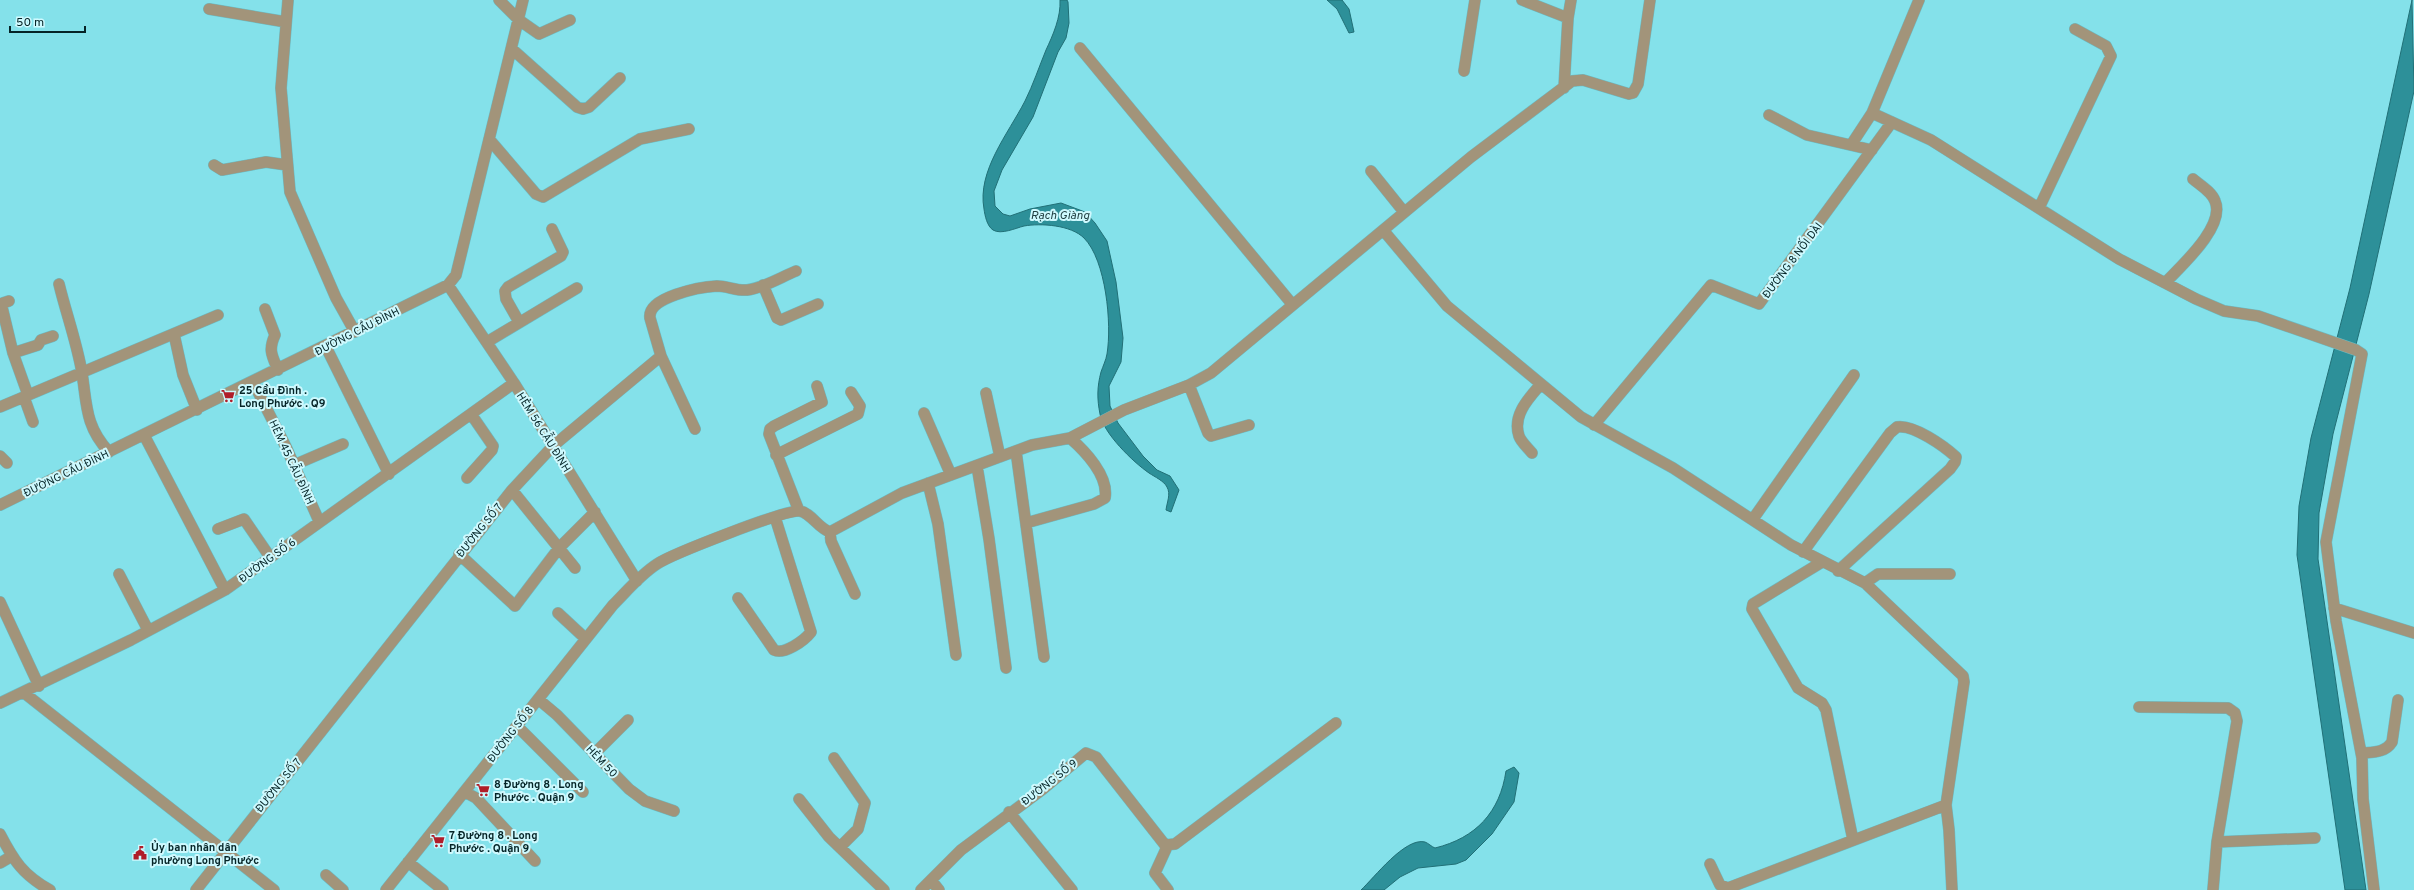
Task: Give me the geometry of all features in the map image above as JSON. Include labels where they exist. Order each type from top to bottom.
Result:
[{"type":"street","points":[[288,0],[281,88],[290,192],[336,298],[355,332]]},
{"type":"street","points":[[499,0],[519,20],[538,34],[570,20]]},
{"type":"street","points":[[448,285],[456,275],[523,0]]},
{"type":"street","points":[[1464,71],[1475,0]]},
{"type":"street","points":[[1522,0],[1568,18]]},
{"type":"street","points":[[1564,88],[1568,18],[1571,0]]},
{"type":"street","points":[[830,532],[902,493],[1016,451],[1075,436],[1124,410],[1190,385],[1211,373],[1292,304],[1471,157],[1564,88],[1572,80],[1576,79],[1629,94],[1633,93],[1638,84],[1650,0]]},
{"type":"street","points":[[1851,145],[1872,113],[1919,0]]},
{"type":"street","points":[[210,9],[286,22]]},
{"type":"street","points":[[2039,208],[2111,56],[2106,46],[2075,29]]},
{"type":"street","points":[[1080,48],[1292,304]]},
{"type":"street","points":[[512,49],[577,107],[584,109],[589,107],[620,78]]},
{"type":"street","points":[[1872,113],[1931,140],[2119,259],[2165,283],[2224,311],[2258,316],[2356,350],[2363,356],[2326,542],[2334,608],[2362,753],[2363,799],[2374,890]]},
{"type":"street","points":[[1769,115],[1807,134],[1872,150]]},
{"type":"street","name":"ĐƯỜNG 8 NỐI DÀI","points":[[1594,425],[1710,285],[1759,304],[1892,122]]},
{"type":"street","points":[[489,139],[536,194],[543,197],[640,139],[689,128]]},
{"type":"street","points":[[214,165],[222,170],[266,162],[287,165]]},
{"type":"street","points":[[1372,171],[1404,212]]},
{"type":"street","points":[[2165,283],[2197,249],[2216,220],[2218,210],[2215,200],[2193,179]]},
{"type":"street","points":[[519,322],[506,299],[505,291],[508,287],[561,256],[562,252],[552,229]]},
{"type":"street","points":[[1383,230],[1447,306],[1541,384],[1594,425],[1673,468],[1803,552],[1865,583],[1963,676],[1964,682],[1946,805],[1950,830],[1952,890]]},
{"type":"street","points":[[695,429],[661,356],[650,312],[654,305],[660,300],[717,286],[745,290],[763,285],[796,271]]},
{"type":"street","points":[[59,284],[82,373],[84,399],[88,417],[95,434],[109,452]]},
{"type":"street","name":"ĐƯỜNG CẦU ĐÌNH","points":[[0,505],[326,347],[448,285]]},
{"type":"street","name":"HẺM 56 CẪU ĐÌNH","points":[[448,285],[514,383],[637,581]]},
{"type":"street","points":[[763,285],[777,318],[781,320],[818,304]]},
{"type":"street","points":[[487,342],[577,288]]},
{"type":"street","points":[[9,300],[3,303],[2,307],[13,353],[33,422]]},
{"type":"street","points":[[265,309],[275,335],[270,352],[278,370]]},
{"type":"street","points":[[0,407],[218,315]]},
{"type":"street","points":[[174,334],[184,375],[197,410]]},
{"type":"street","points":[[13,353],[38,344],[40,340],[53,336]]},
{"type":"street","points":[[326,347],[389,474]]},
{"type":"street","name":"ĐƯỜNG SỐ 7","points":[[196,890],[459,554],[512,490],[553,446],[661,356]]},
{"type":"street","points":[[1753,519],[1854,375]]},
{"type":"street","name":"HẺM 45 CẪU ĐÌNH","points":[[253,382],[294,465],[319,521]]},
{"type":"street","name":"ĐƯỜNG SỐ 6","points":[[0,703],[39,686],[224,590],[319,521],[389,474],[514,383]]},
{"type":"street","points":[[1532,453],[1519,437],[1518,428],[1522,407],[1541,384]]},
{"type":"street","points":[[1190,385],[1208,433],[1211,436],[1249,426]]},
{"type":"street","points":[[817,386],[822,402],[770,429],[769,434],[799,511],[803,512],[825,530],[830,532]]},
{"type":"street","points":[[776,455],[858,414],[860,406],[851,392]]},
{"type":"street","points":[[986,393],[1000,457]]},
{"type":"street","points":[[924,413],[951,475]]},
{"type":"street","points":[[467,478],[492,450],[493,446],[471,414]]},
{"type":"street","points":[[1803,552],[1890,433],[1897,427],[1912,428],[1956,457],[1956,462],[1950,469],[1838,570]]},
{"type":"street","points":[[144,436],[224,590]]},
{"type":"street","points":[[1026,523],[1094,504],[1105,498],[1100,475],[1075,436]]},
{"type":"street","points":[[294,465],[343,444]]},
{"type":"street","points":[[1016,451],[1044,657]]},
{"type":"street","points":[[977,466],[989,539],[1006,668]]},
{"type":"street","points":[[928,483],[938,524],[956,655]]},
{"type":"street","points":[[512,490],[575,568]]},
{"type":"street","name":"ĐƯỜNG SỐ 8","points":[[386,890],[613,605],[647,571],[665,560],[775,517],[799,511]]},
{"type":"street","points":[[459,554],[515,606],[559,548],[595,512]]},
{"type":"street","points":[[738,598],[774,650],[778,652],[785,651],[810,632],[775,517]]},
{"type":"street","points":[[218,529],[244,519],[270,557]]},
{"type":"street","points":[[830,532],[831,541],[855,594]]},
{"type":"street","points":[[1822,562],[1753,604],[1752,609],[1798,688],[1822,703],[1826,710],[1853,840]]},
{"type":"street","points":[[119,574],[148,630]]},
{"type":"street","points":[[1865,583],[1878,574],[1950,574]]},
{"type":"street","points":[[0,602],[39,686]]},
{"type":"street","points":[[2334,608],[2414,633]]},
{"type":"street","points":[[558,613],[586,639]]},
{"type":"street","points":[[23,692],[274,890]]},
{"type":"street","name":"HẺM 50","points":[[538,699],[557,715],[629,789],[639,797],[674,811]]},
{"type":"street","points":[[2362,753],[2383,751],[2389,748],[2392,742],[2398,700]]},
{"type":"street","points":[[2139,707],[2228,708],[2235,713],[2237,721],[2217,842],[2213,890]]},
{"type":"street","points":[[594,754],[628,720]]},
{"type":"street","points":[[1168,890],[1155,873],[1166,848],[1165,845],[1174,844],[1336,723]]},
{"type":"street","points":[[517,726],[583,792]]},
{"type":"street","name":"ĐƯỜNG SỐ 9","points":[[921,890],[961,850],[1009,812],[1043,789],[1086,754],[1096,757],[1165,845]]},
{"type":"street","points":[[834,758],[865,803],[858,829],[840,847]]},
{"type":"street","points":[[465,792],[476,798],[535,861]]},
{"type":"street","points":[[799,800],[840,847],[884,890]]},
{"type":"street","points":[[1710,864],[1720,885],[1728,888],[1946,805]]},
{"type":"street","points":[[1009,812],[1072,890]]},
{"type":"street","points":[[0,834],[12,856],[26,875],[50,890]]},
{"type":"street","points":[[2217,842],[2315,838]]},
{"type":"street","points":[[0,864],[12,856]]},
{"type":"street","points":[[408,862],[443,890]]},
{"type":"street","points":[[326,875],[343,890]]},
{"type":"street","points":[[931,880],[939,890]]},
{"type":"water","name":"Rạch Giàng","points":[[1060,0],[1067,0],[1068,2],[1069,23],[1066,38],[1058,52],[1033,117],[1002,170],[994,191],[995,206],[1003,214],[1010,216],[1030,209],[1061,203],[1085,212],[1095,223],[1107,241],[1116,282],[1123,338],[1121,362],[1109,386],[1110,406],[1118,423],[1143,456],[1157,470],[1170,476],[1179,490],[1171,512],[1166,510],[1169,492],[1166,485],[1127,455],[1102,422],[1098,388],[1107,354],[1109,326],[1106,293],[1098,261],[1092,248],[1084,238],[1072,230],[1056,226],[1031,225],[1000,232],[996,231],[989,226],[985,215],[983,195],[989,167],[1031,89],[1056,26]]},
{"type":"water","points":[[1327,0],[1342,0],[1349,9],[1354,32],[1349,33],[1337,9]]},
{"type":"water","points":[[2412,0],[2414,91],[2369,294],[2333,434],[2319,513],[2318,559],[2366,890],[2345,890],[2297,555],[2299,506],[2311,438],[2350,288]]},
{"type":"water","points":[[1514,767],[1519,773],[1514,802],[1492,834],[1466,860],[1456,864],[1418,868],[1400,877],[1384,890],[1361,890],[1390,860],[1408,846],[1417,842],[1425,842],[1435,848],[1450,844],[1463,838],[1474,830],[1492,811],[1503,786],[1506,771]]},
{"type":"place","name":"25 Cầu Đình . Long Phước . Q9","points":[[228,396]]},
{"type":"place","name":"8 Đường 8 . Long Phước . Quận 9","points":[[483,790]]},
{"type":"place","name":"7 Đường 8 . Long Phước . Quận 9","points":[[438,841]]},
{"type":"place","name":"Ủy ban nhân dân phường Long Phước","points":[[140,853]]}]
